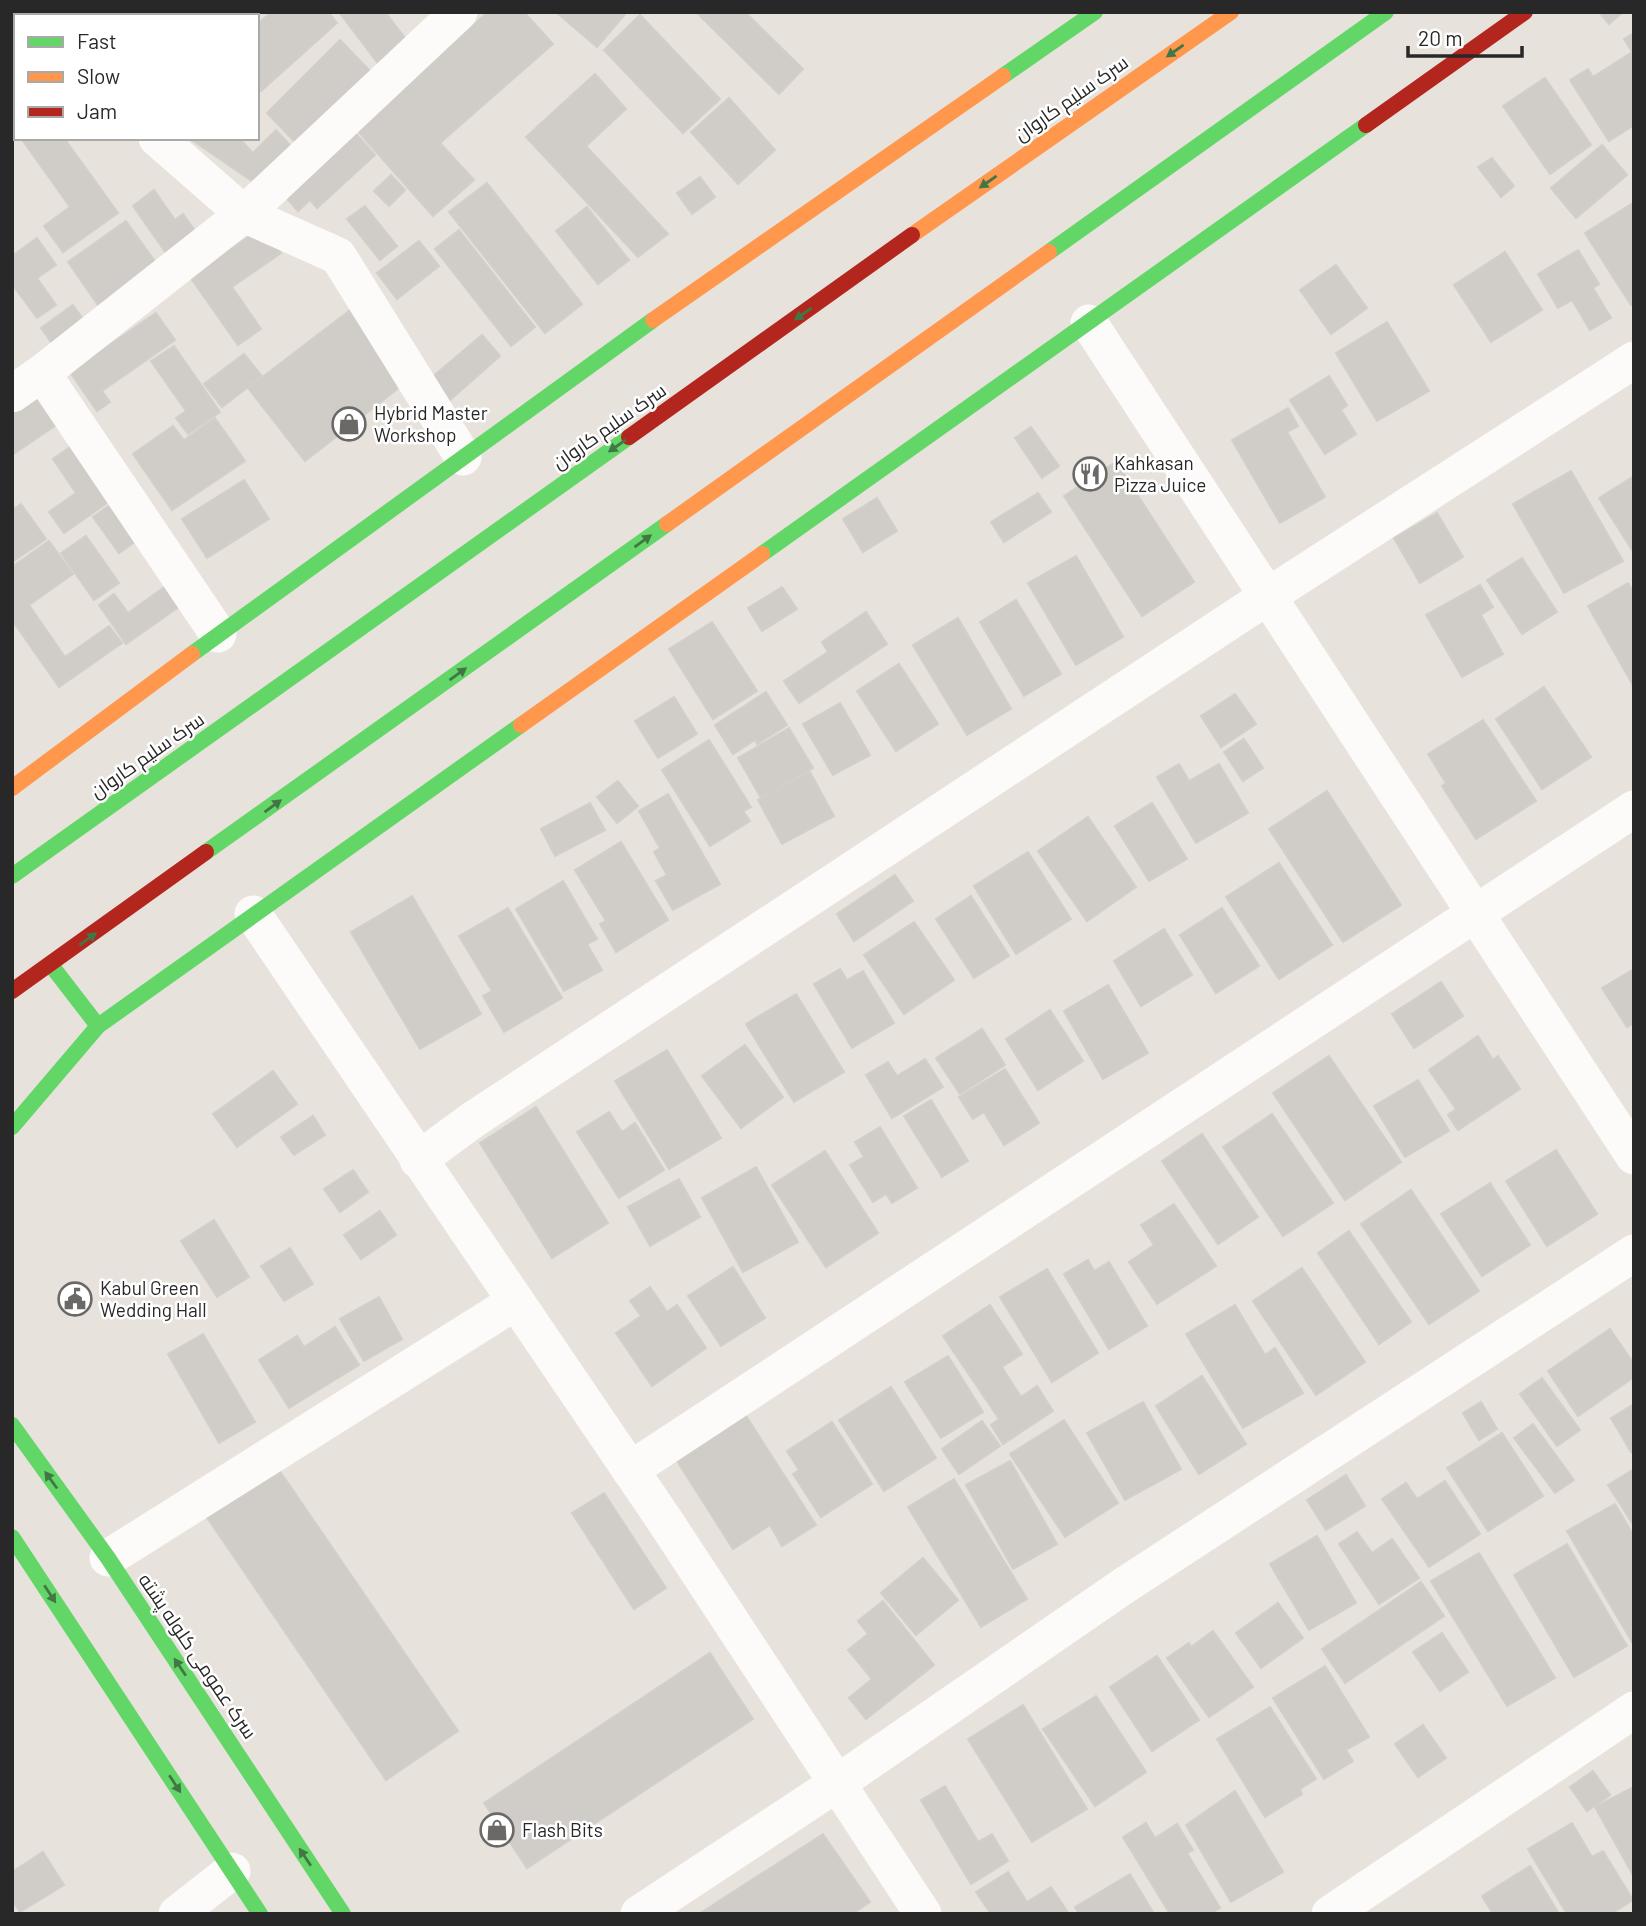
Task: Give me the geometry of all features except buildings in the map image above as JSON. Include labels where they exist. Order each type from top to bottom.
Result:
[{"type":"main road","points":[[12,789],[218,634],[659,315],[1095,12]]},
{"type":"main road","name":"سرک سلیم کاروان","points":[[12,876],[1231,12]]},
{"type":"main road","points":[[12,991],[1386,12]]},
{"type":"main road","points":[[12,1127],[98,1026],[1525,12]]},
{"type":"main road","points":[[51,965],[98,1026]]},
{"type":"main road","name":"سرک عمومی کلوله پشته","points":[[12,1426],[108,1558],[343,1914]]},
{"type":"main road","points":[[12,1537],[260,1914]]},
{"type":"street","points":[[12,394],[244,214],[459,12]]},
{"type":"street","points":[[159,140],[244,214],[338,256],[463,457]]},
{"type":"street","points":[[1089,323],[1634,1156]]},
{"type":"street","points":[[418,1160],[474,1119],[1268,596],[1634,360]]},
{"type":"street","points":[[42,373],[218,634]]},
{"type":"street","points":[[630,1470],[1634,809]]},
{"type":"street","points":[[253,914],[630,1470],[923,1914]]},
{"type":"street","points":[[639,1914],[836,1784],[1136,1577],[1634,1253]]},
{"type":"street","points":[[108,1558],[515,1302]]},
{"type":"street","points":[[1329,1914],[1634,1710]]},
{"type":"street","points":[[177,1914],[232,1871]]},
{"type":"traffic: fast","points":[[1003,76],[1095,12]]},
{"type":"traffic: fast","points":[[1049,252],[1386,12]]},
{"type":"traffic: fast","points":[[762,554],[1366,125]]},
{"type":"traffic: fast","points":[[192,654],[653,320]]},
{"type":"traffic: fast","points":[[12,876],[629,437]]},
{"type":"traffic: fast","points":[[206,852],[667,524]]},
{"type":"traffic: fast","points":[[12,1127],[98,1026],[521,725]]},
{"type":"traffic: fast","points":[[51,965],[98,1026]]},
{"type":"traffic: fast","points":[[12,1425],[108,1558],[343,1914]]},
{"type":"traffic: fast","points":[[12,1537],[260,1914]]},
{"type":"traffic: slow","points":[[912,235],[1231,12]]},
{"type":"traffic: slow","points":[[653,320],[1003,76]]},
{"type":"traffic: slow","points":[[667,524],[1049,252]]},
{"type":"traffic: slow","points":[[521,725],[762,554]]},
{"type":"traffic: slow","points":[[12,788],[192,654]]},
{"type":"traffic: jam","points":[[1366,125],[1525,12]]},
{"type":"traffic: jam","points":[[629,437],[912,235]]},
{"type":"traffic: jam","points":[[12,991],[206,852]]},
{"type":"place","name":"Hybrid Master Workshop","points":[[349,424]]},
{"type":"place","name":"Kahkasan Pizza Juice","points":[[1090,474]]},
{"type":"place","name":"Kabul Green Wedding Hall","points":[[75,1299]]},
{"type":"place","name":"Flash Bits","points":[[497,1830]]}]
